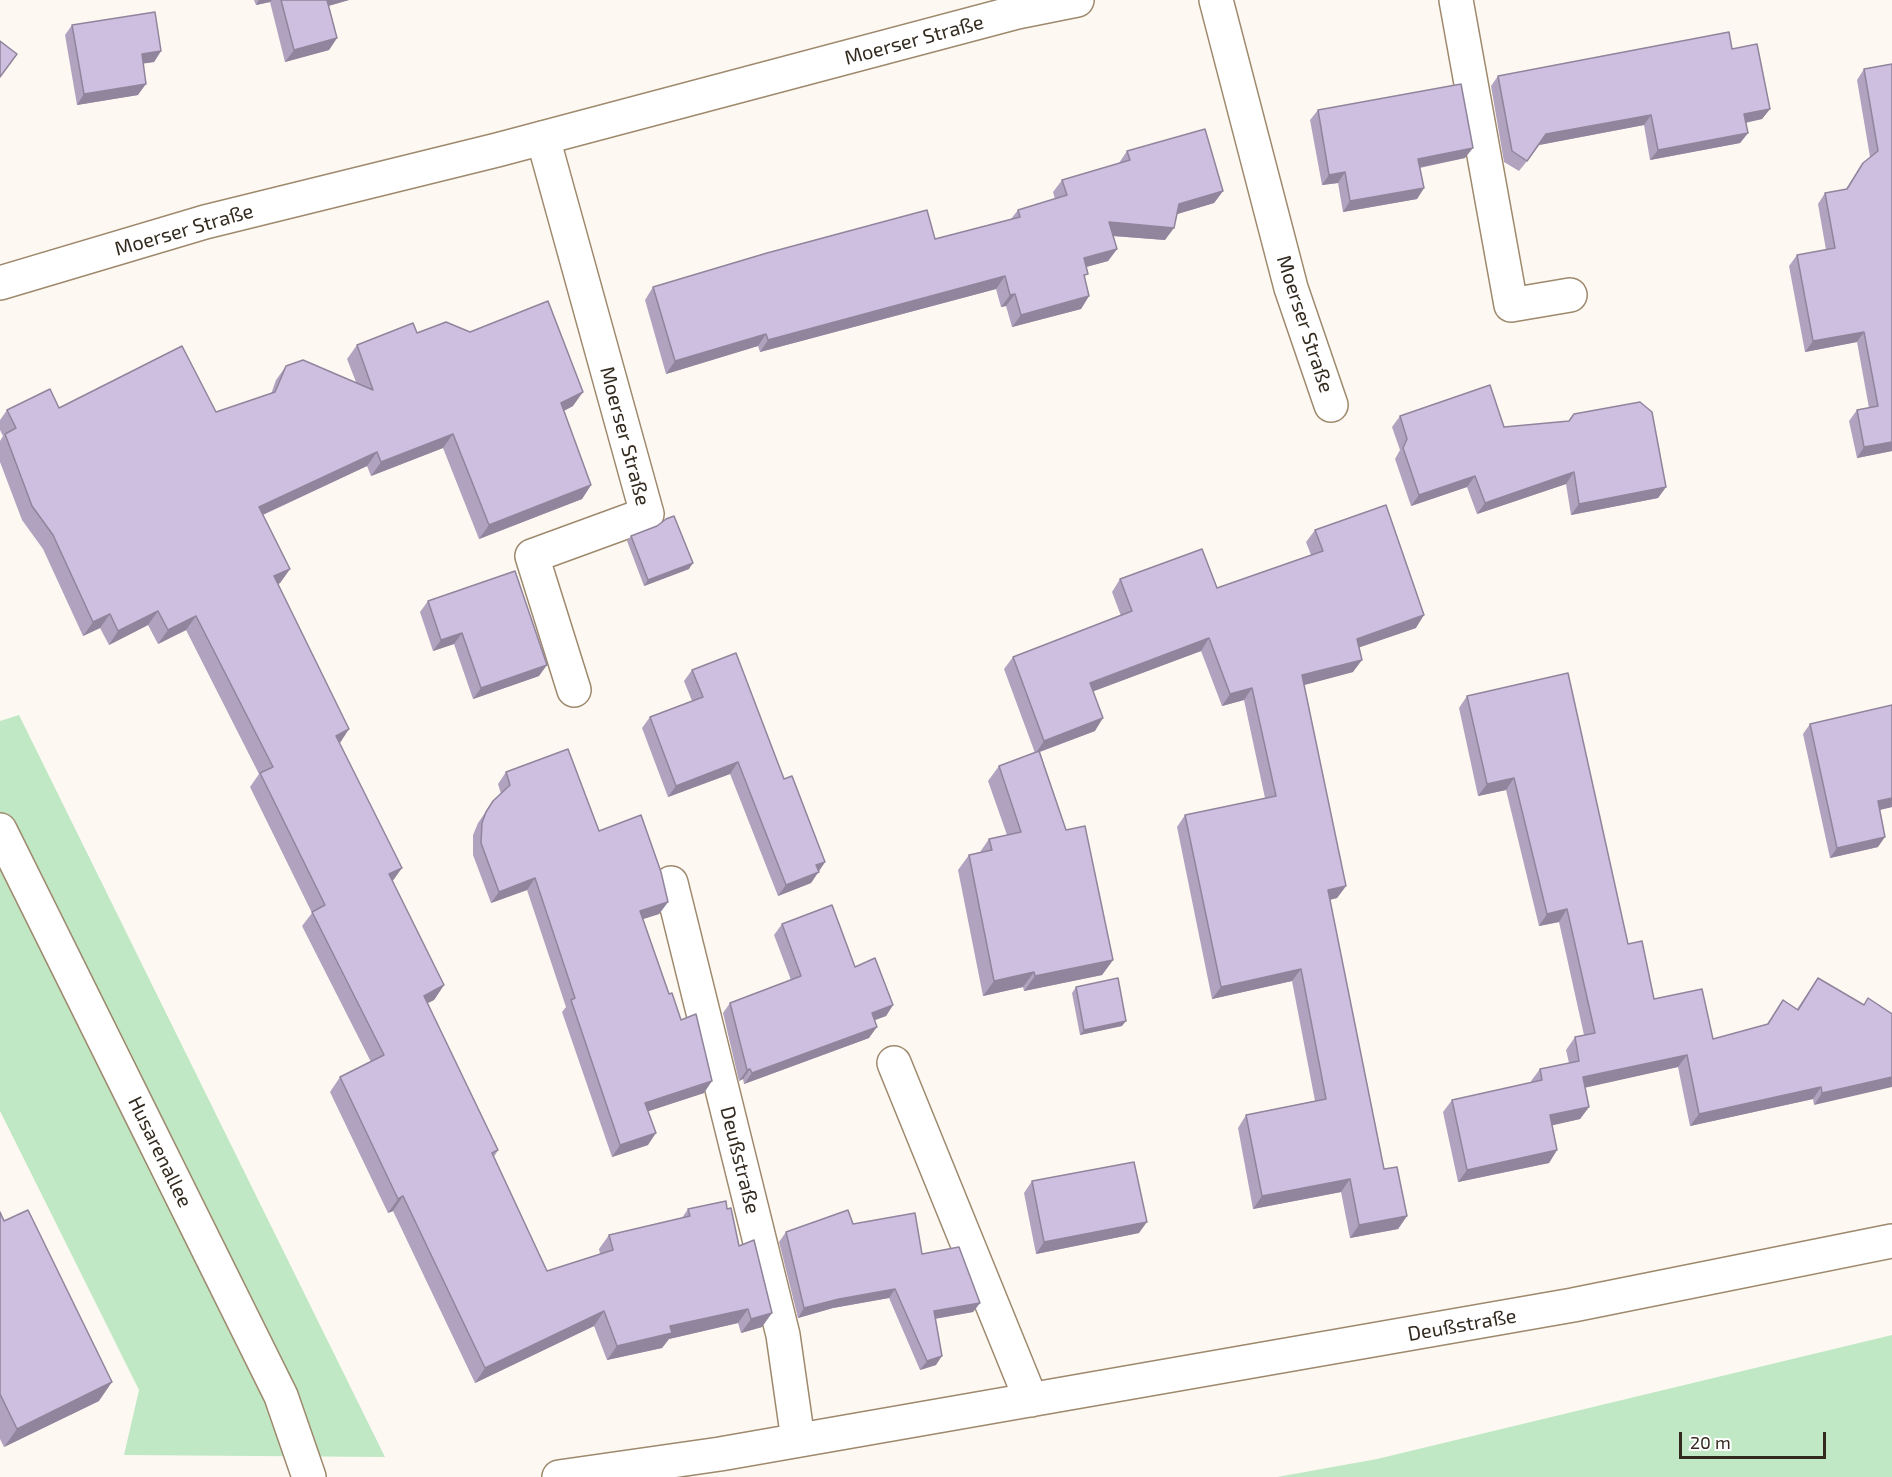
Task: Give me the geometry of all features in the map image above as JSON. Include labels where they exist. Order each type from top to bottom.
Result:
[{"type":"street","name":"Moerser Straße","points":[[0,283],[205,222],[543,138],[1017,12],[1077,0]]},
{"type":"street","name":"Moerser Straße","points":[[1216,0],[1291,288],[1331,405]]},
{"type":"street","points":[[1456,0],[1511,305],[1570,295]]},
{"type":"street","name":"Moerser Straße","points":[[543,138],[647,514],[532,556],[574,690]]},
{"type":"street","name":"Husarenallee","points":[[0,830],[281,1396],[309,1477]]},
{"type":"street","name":"Deußstraße","points":[[671,883],[783,1335],[798,1440]]},
{"type":"street","points":[[894,1063],[1031,1400]]},
{"type":"street","name":"Deußstraße","points":[[559,1477],[720,1454],[1573,1305],[1892,1241]]},
{"type":"green space","points":[[19,715],[385,1457],[124,1455],[139,1390],[0,1111],[0,721]]},
{"type":"green space","points":[[1892,1335],[1892,1477],[1277,1477],[1377,1459]]},
{"type":"building","points":[[281,0],[327,0],[337,38],[294,50]]},
{"type":"building","points":[[155,12],[161,51],[142,54],[146,84],[84,94],[72,25]]},
{"type":"building","points":[[1729,32],[1732,49],[1757,44],[1770,109],[1744,114],[1748,133],[1658,150],[1651,115],[1546,134],[1527,161],[1512,151],[1498,76]]},
{"type":"building","points":[[0,41],[17,54],[0,77]]},
{"type":"building","points":[[1892,64],[1892,442],[1864,447],[1857,410],[1878,406],[1864,332],[1813,341],[1797,255],[1835,248],[1825,193],[1847,189],[1863,163],[1878,151],[1864,69]]},
{"type":"building","points":[[1461,84],[1473,148],[1418,159],[1424,188],[1350,201],[1345,172],[1329,175],[1318,110]]},
{"type":"building","points":[[1205,129],[1223,191],[1179,204],[1174,228],[1109,222],[1117,249],[1084,258],[1088,274],[1084,275],[1089,296],[1021,315],[1015,294],[1010,295],[1005,276],[768,340],[766,334],[675,361],[653,287],[767,253],[927,210],[935,239],[1020,217],[1018,210],[1067,195],[1062,180],[1130,160],[1127,151]]},
{"type":"building","points":[[548,301],[583,392],[561,403],[591,485],[489,525],[453,434],[381,462],[377,452],[259,507],[290,569],[274,576],[349,729],[336,736],[402,868],[389,874],[444,985],[424,996],[498,1150],[492,1153],[547,1271],[613,1250],[609,1235],[690,1216],[688,1209],[726,1201],[727,1209],[731,1208],[739,1246],[754,1240],[772,1313],[751,1319],[748,1309],[670,1326],[672,1333],[617,1346],[604,1311],[485,1368],[403,1196],[398,1199],[340,1077],[384,1055],[312,912],[325,905],[260,773],[273,767],[196,616],[168,630],[158,611],[118,631],[110,614],[93,622],[53,535],[32,506],[5,434],[16,428],[7,410],[50,389],[59,408],[182,346],[216,412],[275,392],[286,366],[303,360],[373,390],[357,345],[413,323],[417,333],[446,322],[470,332]]},
{"type":"building","points":[[1490,385],[1504,427],[1569,421],[1574,414],[1640,402],[1652,412],[1666,487],[1579,504],[1574,472],[1485,503],[1475,476],[1419,495],[1403,448],[1407,439],[1400,416]]},
{"type":"building","points":[[1386,505],[1424,615],[1357,639],[1362,660],[1302,675],[1346,886],[1328,890],[1384,1169],[1397,1167],[1407,1216],[1359,1225],[1350,1179],[1262,1196],[1246,1115],[1326,1099],[1301,969],[1221,987],[1185,815],[1276,796],[1252,688],[1230,694],[1209,638],[1090,683],[1103,718],[1044,741],[1013,657],[1132,611],[1120,579],[1202,549],[1217,588],[1323,551],[1315,530]]},
{"type":"building","points":[[674,516],[693,563],[648,580],[631,536],[657,526]]},
{"type":"building","points":[[515,571],[547,665],[481,688],[462,633],[441,640],[428,601]]},
{"type":"building","points":[[736,653],[784,779],[792,776],[825,862],[816,865],[819,872],[786,885],[738,762],[676,786],[650,717],[703,697],[692,670]]},
{"type":"building","points":[[1568,673],[1628,944],[1642,941],[1654,999],[1702,989],[1713,1039],[1768,1024],[1783,1000],[1798,1010],[1818,978],[1864,1005],[1868,998],[1892,1014],[1892,1077],[1822,1093],[1821,1087],[1699,1114],[1687,1055],[1583,1077],[1589,1107],[1550,1115],[1557,1150],[1467,1170],[1452,1100],[1542,1080],[1540,1069],[1579,1061],[1575,1037],[1595,1033],[1567,909],[1547,914],[1514,778],[1487,784],[1467,696]]},
{"type":"building","points":[[1892,705],[1892,798],[1878,801],[1885,837],[1837,848],[1810,724]]},
{"type":"building","points":[[568,749],[599,831],[641,815],[661,872],[668,902],[640,911],[669,994],[672,993],[681,1020],[696,1014],[712,1081],[645,1103],[656,1133],[620,1145],[571,1000],[575,998],[535,878],[499,892],[481,843],[482,823],[486,812],[493,801],[510,785],[506,772]]},
{"type":"building","points":[[1039,751],[1066,830],[1085,826],[1113,960],[1035,976],[1034,972],[994,981],[969,855],[992,850],[989,839],[1021,832],[999,766]]},
{"type":"building","points":[[832,905],[855,967],[875,958],[893,1005],[872,1013],[877,1027],[752,1073],[750,1069],[747,1070],[730,1003],[801,976],[782,924]]},
{"type":"building","points":[[1118,978],[1126,1021],[1084,1030],[1076,987]]},
{"type":"building","points":[[1134,1162],[1147,1222],[1044,1242],[1032,1181]]},
{"type":"building","points":[[28,1210],[112,1382],[17,1429],[0,1394],[0,1212],[4,1221]]},
{"type":"building","points":[[848,1210],[853,1224],[915,1213],[922,1254],[959,1247],[980,1303],[934,1311],[942,1356],[927,1361],[895,1289],[804,1308],[786,1232]]}]
